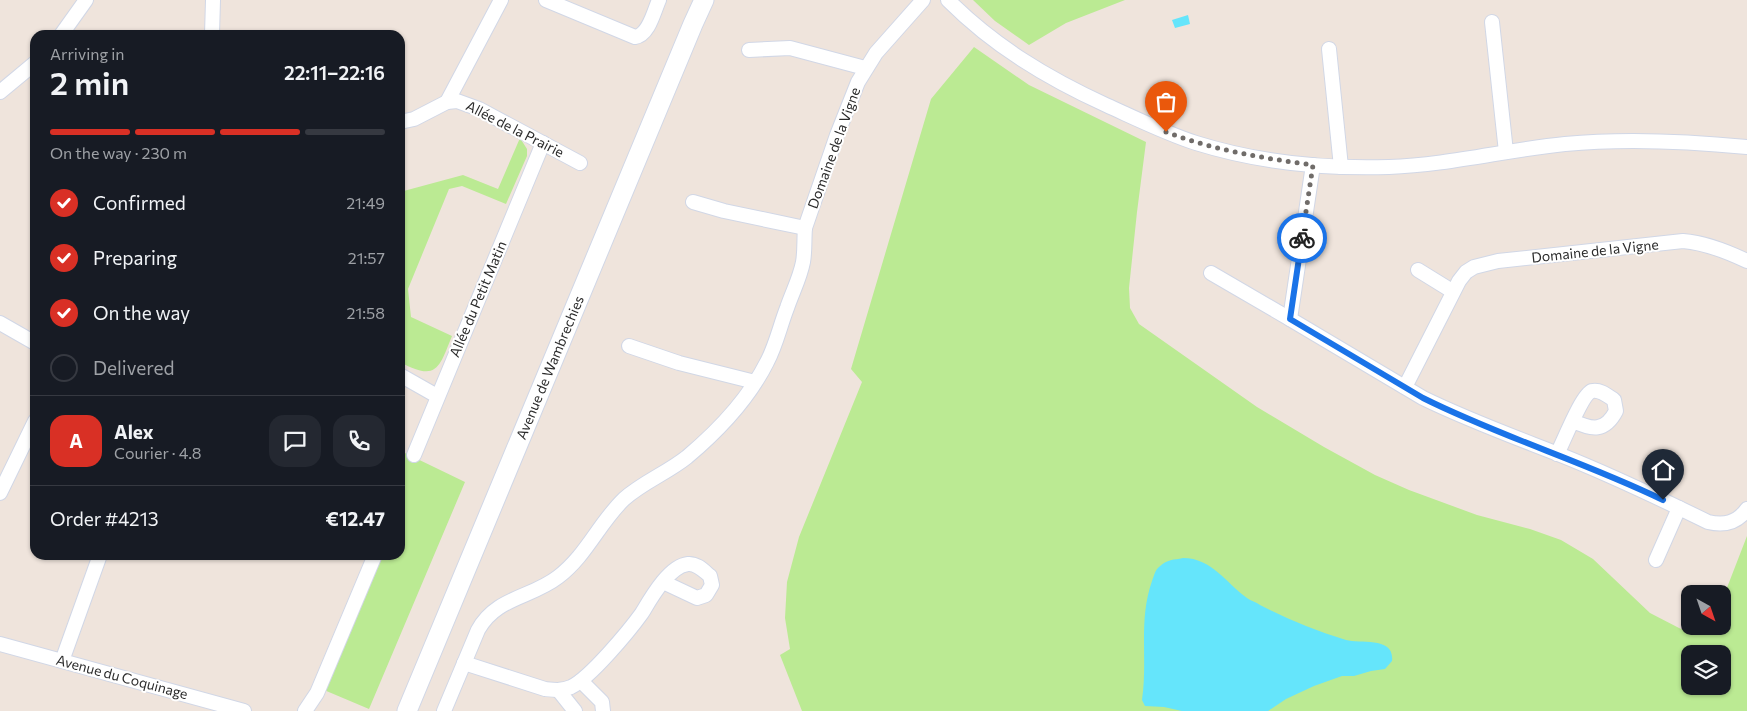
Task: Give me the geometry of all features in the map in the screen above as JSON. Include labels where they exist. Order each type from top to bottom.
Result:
[{"type":"main road","name":"Avenue de Wambrechies","points":[[407,711],[703,0]]},
{"type":"street","points":[[65,30],[86,0]]},
{"type":"street","points":[[212,30],[213,0]]},
{"type":"street","name":"Allée de la Prairie","points":[[447,102],[501,0]]},
{"type":"street","points":[[546,0],[635,37],[645,32],[659,0]]},
{"type":"street","name":"Domaine de la Vigne","points":[[444,711],[484,620],[503,604],[548,583],[567,570],[581,554],[601,525],[624,499],[641,485],[680,461],[696,448],[718,427],[755,382],[772,352],[800,274],[804,257],[805,228],[852,95],[865,68],[882,45],[923,0]]},
{"type":"street","points":[[948,0],[978,28],[1006,50],[1073,89],[1166,132],[1210,147],[1249,155],[1313,165],[1391,167],[1447,162],[1563,144],[1627,140],[1747,146]]},
{"type":"street","points":[[1492,22],[1506,152]]},
{"type":"street","points":[[748,50],[790,48],[865,68]]},
{"type":"street","points":[[1328,49],[1340,167]]},
{"type":"street","points":[[0,92],[30,67]]},
{"type":"street","name":"Allée de la Prairie","points":[[405,121],[414,119],[447,102],[457,101],[479,109],[580,163]]},
{"type":"street","name":"Allée du Petit Matin","points":[[414,455],[542,143]]},
{"type":"street","points":[[1290,319],[1313,165]]},
{"type":"street","points":[[693,202],[724,211],[805,228]]},
{"type":"street","name":"Domaine de la Vigne","points":[[1405,387],[1452,291],[1466,272],[1481,264],[1683,241],[1698,242],[1718,248],[1747,261]]},
{"type":"street","points":[[1418,270],[1452,291]]},
{"type":"street","points":[[1211,273],[1423,398],[1470,421],[1641,489],[1708,522],[1718,524],[1735,521],[1747,509]]},
{"type":"street","points":[[0,322],[30,340]]},
{"type":"street","points":[[629,346],[680,363],[755,382]]},
{"type":"street","points":[[405,378],[438,396]]},
{"type":"street","points":[[1557,454],[1573,421]]},
{"type":"street","points":[[0,493],[30,431]]},
{"type":"street","points":[[1656,560],[1679,508]]},
{"type":"street","points":[[62,661],[98,560]]},
{"type":"street","points":[[305,711],[317,693],[373,560]]},
{"type":"street","points":[[464,663],[545,689],[559,691],[573,686],[581,681],[632,627],[663,582]]},
{"type":"street","name":"Avenue du Coquinage","points":[[0,644],[244,711]]},
{"type":"street","points":[[581,681],[602,702],[603,711]]},
{"type":"street","points":[[559,691],[575,711]]},
{"type":"green space","points":[[973,0],[1125,0],[1066,23],[1029,45],[995,21]]},
{"type":"green space","points":[[974,47],[1029,85],[1146,142],[1129,288],[1130,308],[1139,324],[1257,407],[1375,475],[1409,490],[1477,515],[1530,529],[1561,540],[1593,559],[1650,613],[1681,629],[1681,635],[1731,635],[1731,585],[1728,585],[1747,536],[1747,711],[802,711],[780,655],[790,649],[785,618],[787,582],[799,537],[862,382],[851,369],[931,99]]},
{"type":"green space","points":[[520,138],[527,149],[527,156],[506,204],[462,186],[449,189],[408,289],[411,317],[452,336],[440,364],[435,368],[429,371],[422,371],[405,364],[405,191],[463,175],[498,189]]},
{"type":"green space","points":[[405,453],[465,482],[369,709],[324,690],[379,560],[405,560]]},
{"type":"water","points":[[1188,15],[1190,24],[1175,28],[1172,20]]},
{"type":"water","points":[[1183,558],[1202,562],[1218,572],[1249,599],[1289,619],[1346,640],[1382,644],[1391,653],[1392,661],[1385,669],[1354,676],[1342,676],[1314,686],[1286,699],[1268,711],[1182,711],[1164,707],[1145,706],[1142,700],[1144,685],[1144,625],[1148,596],[1158,568],[1168,561]]},
{"type":"way so far","points":[[1166,132],[1229,151],[1313,165],[1302,238]]},
{"type":"route","points":[[1302,238],[1290,319],[1423,398],[1470,421],[1612,476],[1663,500]]}]
